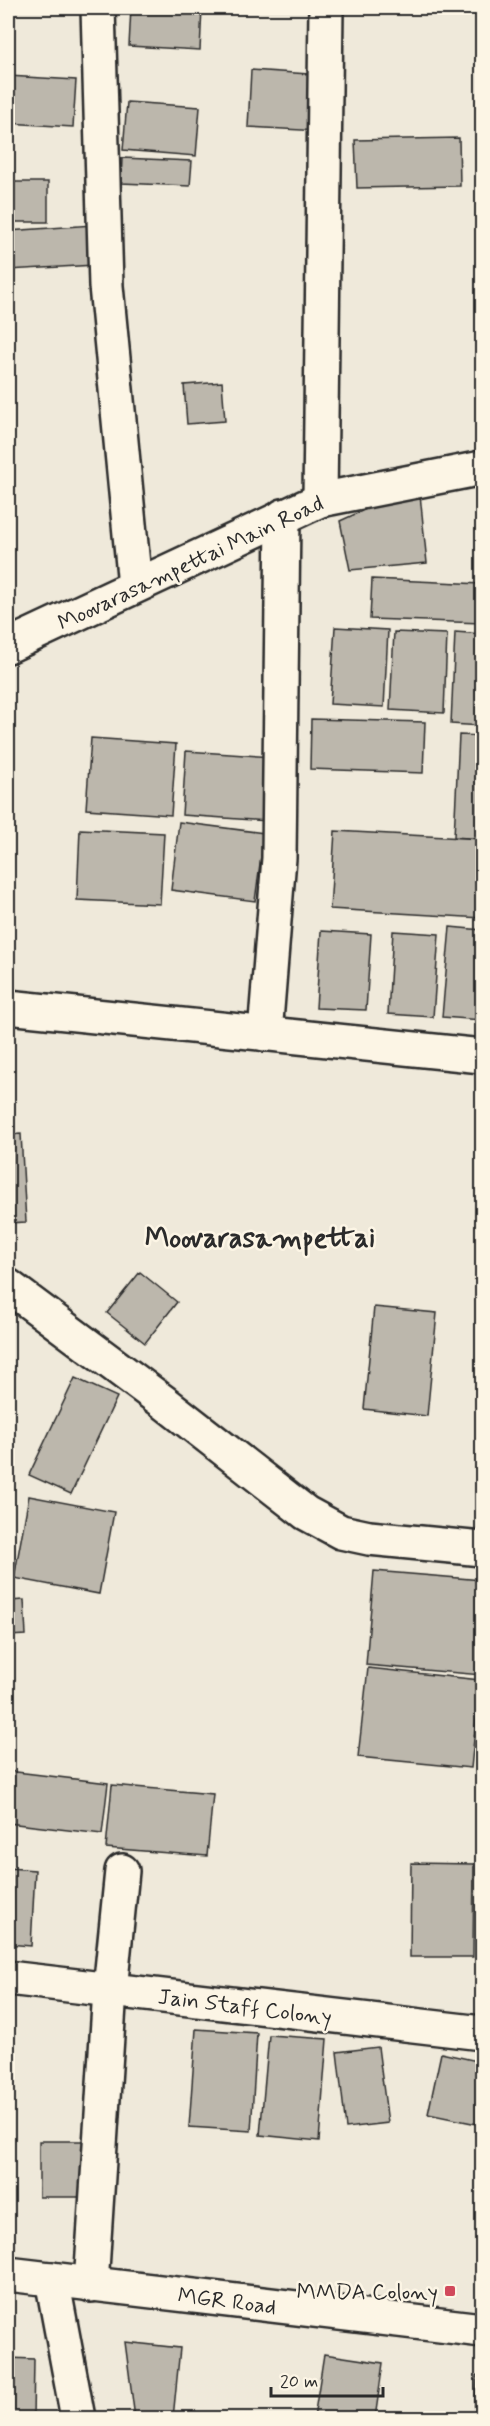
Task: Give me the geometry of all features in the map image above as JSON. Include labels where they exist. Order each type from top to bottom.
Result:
[{"type":"street","points":[[98,8],[106,286],[135,586]]},
{"type":"street","points":[[320,500],[326,8]]},
{"type":"street","name":"Moovarasampettai Main Road","points":[[8,646],[320,500],[483,468]]},
{"type":"street","points":[[265,1034],[279,858],[283,516]]},
{"type":"street","points":[[8,1008],[483,1056]]},
{"type":"street","points":[[8,1286],[165,1403],[306,1513],[341,1532],[369,1538],[483,1549]]},
{"type":"street","points":[[91,2285],[110,1990],[122,1871]]},
{"type":"street","name":"Jain Staff Colony","points":[[8,1978],[483,2034]]},
{"type":"street","name":"MGR Road","points":[[8,2274],[483,2330]]},
{"type":"street","points":[[52,2279],[78,2418]]},
{"type":"building","points":[[131,8],[202,8],[200,50],[129,46]]},
{"type":"building","points":[[251,70],[323,75],[319,131],[248,127]]},
{"type":"building","points":[[8,76],[76,80],[73,127],[8,123]]},
{"type":"building","points":[[127,102],[200,107],[196,156],[123,150]]},
{"type":"building","points":[[459,138],[460,186],[357,188],[355,140]]},
{"type":"building","points":[[122,158],[192,161],[190,186],[121,183]]},
{"type":"building","points":[[8,182],[48,182],[48,222],[8,222]]},
{"type":"building","points":[[93,225],[95,265],[8,270],[8,231]]},
{"type":"building","points":[[222,382],[225,421],[187,424],[184,385]]},
{"type":"building","points":[[419,485],[427,563],[350,570],[340,521]]},
{"type":"building","points":[[372,579],[482,584],[482,623],[370,619]]},
{"type":"building","points":[[335,627],[388,630],[384,707],[330,704]]},
{"type":"building","points":[[394,632],[447,634],[444,713],[390,710]]},
{"type":"building","points":[[455,632],[482,634],[482,726],[451,724]]},
{"type":"building","points":[[311,719],[425,722],[423,773],[310,769]]},
{"type":"building","points":[[459,735],[482,736],[482,839],[454,837]]},
{"type":"building","points":[[91,738],[176,744],[171,815],[86,809]]},
{"type":"building","points":[[186,751],[272,757],[268,821],[182,815]]},
{"type":"building","points":[[179,822],[264,833],[255,901],[171,890]]},
{"type":"building","points":[[80,829],[164,833],[160,904],[77,900]]},
{"type":"building","points":[[335,831],[482,839],[482,918],[330,909]]},
{"type":"building","points":[[450,927],[482,930],[482,1020],[442,1017]]},
{"type":"building","points":[[321,931],[371,934],[366,1010],[316,1008]]},
{"type":"building","points":[[393,931],[439,934],[433,1017],[388,1014]]},
{"type":"building","points":[[21,1134],[26,1222],[8,1223],[8,1135]]},
{"type":"building","points":[[140,1272],[177,1302],[145,1343],[107,1313]]},
{"type":"building","points":[[374,1307],[437,1313],[427,1416],[364,1409]]},
{"type":"building","points":[[75,1378],[117,1397],[71,1494],[29,1475]]},
{"type":"building","points":[[29,1496],[114,1512],[99,1594],[14,1578]]},
{"type":"building","points":[[374,1571],[482,1580],[482,1675],[366,1665]]},
{"type":"building","points":[[24,1600],[26,1635],[8,1636],[8,1601]]},
{"type":"building","points":[[368,1668],[480,1680],[471,1768],[358,1757]]},
{"type":"building","points":[[8,1771],[108,1783],[102,1834],[8,1823]]},
{"type":"building","points":[[112,1785],[213,1794],[207,1856],[106,1848]]},
{"type":"building","points":[[411,1863],[474,1864],[473,1957],[410,1957]]},
{"type":"building","points":[[8,1868],[35,1870],[31,1946],[8,1944]]},
{"type":"building","points":[[196,2029],[257,2033],[251,2131],[189,2127]]},
{"type":"building","points":[[269,2035],[327,2039],[319,2141],[260,2135]]},
{"type":"building","points":[[378,2047],[388,2123],[346,2128],[337,2052]]},
{"type":"building","points":[[441,2053],[482,2062],[482,2125],[428,2114]]},
{"type":"building","points":[[39,2141],[93,2141],[93,2197],[39,2197]]},
{"type":"building","points":[[125,2342],[180,2348],[173,2418],[135,2418]]},
{"type":"building","points":[[324,2354],[383,2363],[375,2418],[314,2418]]},
{"type":"building","points":[[8,2358],[34,2359],[33,2418],[8,2418]]},
{"type":"building","points":[[477,2375],[482,2375],[482,2418],[474,2418]]},
{"type":"place","name":"MMDA Colony","points":[[450,2291]]},
{"type":"district","name":"Moovarasampettai","points":[[260,1237]]}]
